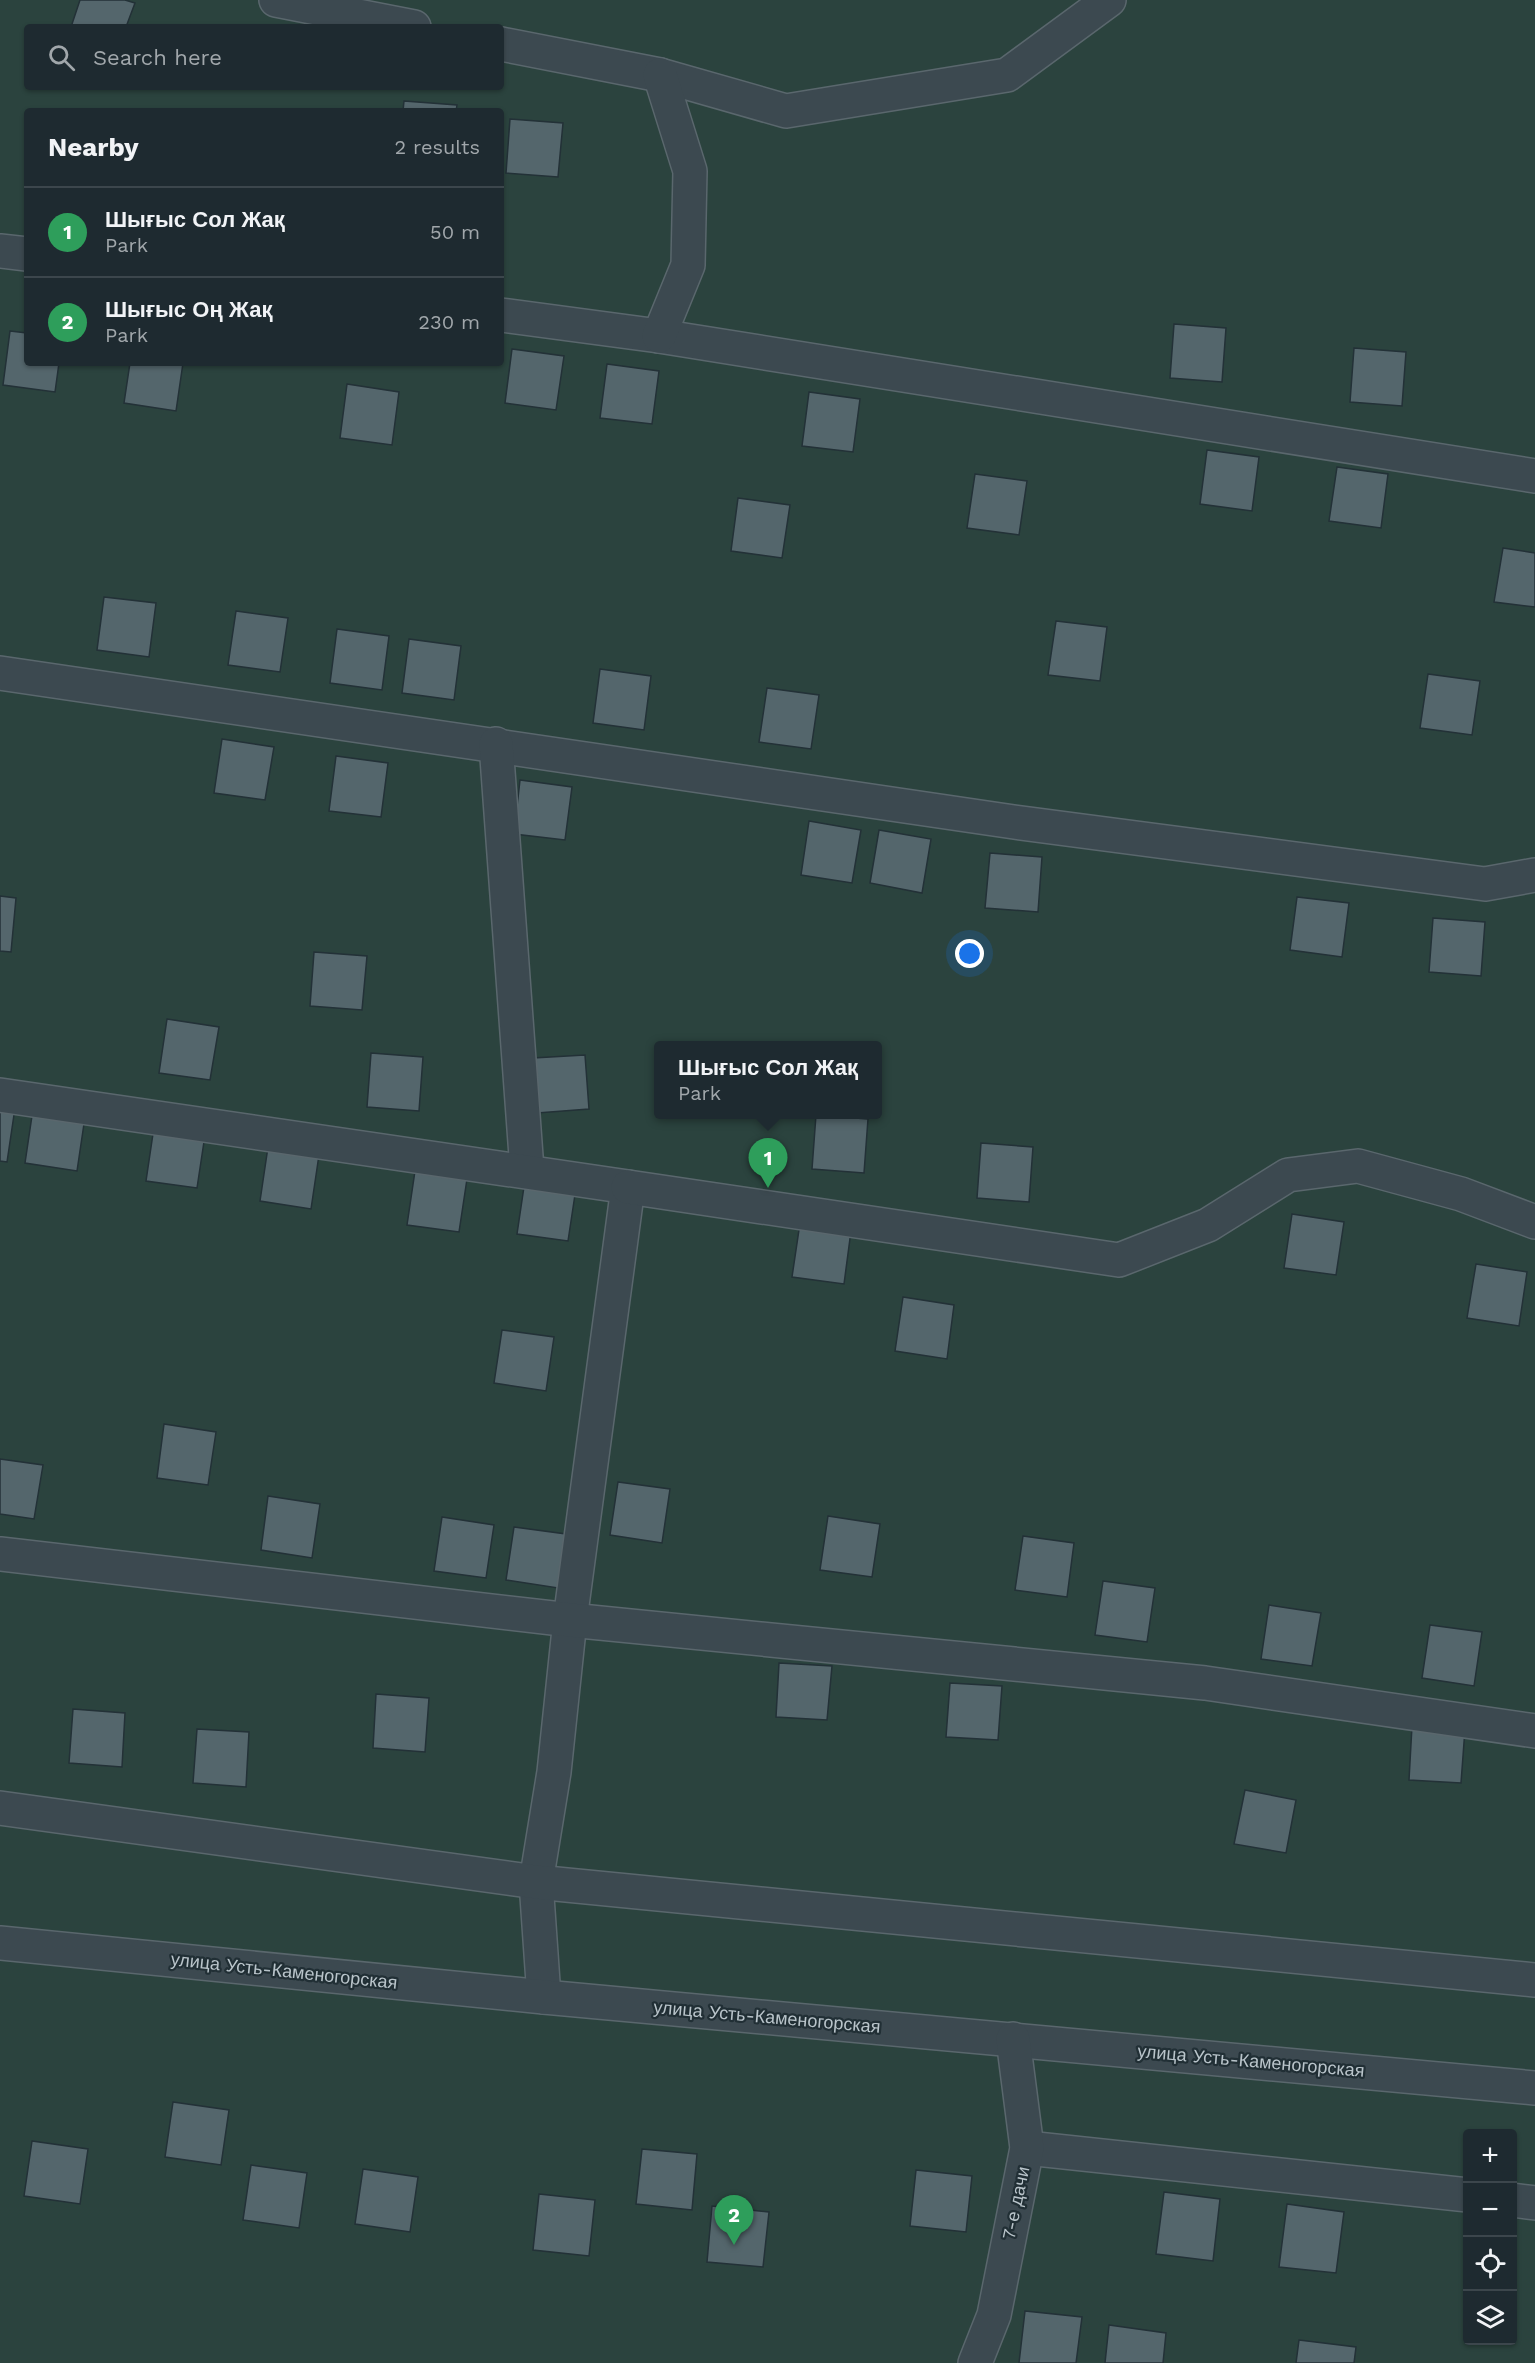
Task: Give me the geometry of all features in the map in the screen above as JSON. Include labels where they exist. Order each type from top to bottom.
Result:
[{"type":"street","points":[[276,0],[399,24]]},
{"type":"street","points":[[504,45],[660,75],[786,111],[1007,75],[1109,0]]},
{"type":"street","points":[[659,336],[688,265],[690,171],[660,75]]},
{"type":"street","points":[[0,251],[24,254]]},
{"type":"street","points":[[504,315],[659,336],[1535,476]]},
{"type":"street","points":[[0,673],[496,744],[1014,822],[1485,884],[1535,875]]},
{"type":"street","points":[[496,744],[527,1170]]},
{"type":"street","points":[[0,1095],[527,1170],[1119,1260],[1208,1225],[1288,1175],[1358,1167],[1461,1194],[1535,1221]]},
{"type":"street","points":[[544,1997],[536,1882],[554,1772],[570,1620],[628,1187]]},
{"type":"street","points":[[0,1554],[570,1620],[1205,1683],[1535,1731]]},
{"type":"street","points":[[0,1808],[536,1882],[1535,1980]]},
{"type":"street","name":"улица Усть-Каменогорская","points":[[0,1943],[544,1997],[1535,2088]]},
{"type":"street","name":"7-е дачи","points":[[975,2363],[994,2315],[1027,2148],[1013,2039]]},
{"type":"street","points":[[1027,2148],[1463,2195]]},
{"type":"street","points":[[1517,2201],[1535,2203]]},
{"type":"green space","points":[[0,0],[1535,0],[1535,2363],[0,2363]]},
{"type":"building","points":[[80,0],[125,0],[135,3],[127,24],[72,24]]},
{"type":"building","points":[[404,101],[457,105],[456,108],[403,108]]},
{"type":"building","points":[[510,119],[563,123],[558,177],[506,173]]},
{"type":"building","points":[[1174,324],[1226,328],[1222,382],[1170,378]]},
{"type":"building","points":[[10,331],[24,333],[24,366],[59,366],[55,392],[3,385]]},
{"type":"building","points":[[1354,348],[1406,352],[1402,406],[1350,402]]},
{"type":"building","points":[[512,349],[564,356],[556,410],[505,403]]},
{"type":"building","points":[[607,364],[659,371],[652,424],[600,418]]},
{"type":"building","points":[[130,366],[183,366],[176,411],[124,403]]},
{"type":"building","points":[[347,384],[399,392],[392,445],[340,438]]},
{"type":"building","points":[[809,392],[860,399],[853,452],[802,446]]},
{"type":"building","points":[[1207,450],[1259,457],[1252,511],[1200,504]]},
{"type":"building","points":[[1337,467],[1388,474],[1381,528],[1329,521]]},
{"type":"building","points":[[975,474],[1027,481],[1019,535],[967,528]]},
{"type":"building","points":[[738,498],[790,505],[782,558],[731,551]]},
{"type":"building","points":[[1503,548],[1535,553],[1535,607],[1494,602]]},
{"type":"building","points":[[104,597],[156,603],[149,657],[97,650]]},
{"type":"building","points":[[236,611],[288,618],[280,672],[228,665]]},
{"type":"building","points":[[1056,621],[1107,627],[1100,681],[1048,675]]},
{"type":"building","points":[[337,629],[389,636],[382,690],[330,683]]},
{"type":"building","points":[[409,639],[461,646],[454,700],[402,693]]},
{"type":"building","points":[[600,669],[651,676],[644,730],[593,723]]},
{"type":"building","points":[[1428,674],[1480,681],[1472,735],[1420,728]]},
{"type":"building","points":[[767,688],[819,695],[811,749],[759,742]]},
{"type":"building","points":[[222,739],[274,747],[265,800],[214,793]]},
{"type":"building","points":[[336,756],[388,763],[381,817],[329,811]]},
{"type":"building","points":[[520,780],[572,787],[565,840],[514,834]]},
{"type":"building","points":[[809,821],[861,830],[852,883],[801,875]]},
{"type":"building","points":[[879,830],[931,839],[922,893],[870,883]]},
{"type":"building","points":[[990,853],[1042,857],[1038,912],[985,908]]},
{"type":"building","points":[[0,896],[16,898],[11,952],[0,951]]},
{"type":"building","points":[[1297,897],[1349,903],[1342,957],[1290,950]]},
{"type":"building","points":[[1433,918],[1485,922],[1481,976],[1429,972]]},
{"type":"building","points":[[314,952],[367,956],[362,1010],[310,1006]]},
{"type":"building","points":[[167,1019],[219,1027],[210,1080],[159,1073]]},
{"type":"building","points":[[371,1053],[423,1057],[419,1111],[367,1107]]},
{"type":"building","points":[[585,1055],[589,1109],[537,1113],[533,1058]]},
{"type":"building","points":[[0,1106],[15,1108],[7,1162],[0,1161]]},
{"type":"building","points":[[33,1109],[85,1117],[77,1171],[25,1163]]},
{"type":"building","points":[[816,1119],[868,1119],[864,1173],[812,1169]]},
{"type":"building","points":[[154,1127],[205,1135],[197,1188],[146,1181]]},
{"type":"building","points":[[981,1143],[1033,1147],[1029,1202],[977,1198]]},
{"type":"building","points":[[268,1147],[319,1155],[311,1209],[260,1201]]},
{"type":"building","points":[[415,1171],[467,1179],[459,1232],[407,1225]]},
{"type":"building","points":[[525,1180],[576,1188],[568,1241],[517,1234]]},
{"type":"building","points":[[1292,1214],[1344,1222],[1336,1275],[1284,1268]]},
{"type":"building","points":[[800,1223],[851,1231],[844,1284],[792,1277]]},
{"type":"building","points":[[1476,1264],[1527,1272],[1519,1326],[1467,1318]]},
{"type":"building","points":[[903,1297],[954,1305],[947,1359],[895,1351]]},
{"type":"building","points":[[502,1330],[554,1337],[546,1391],[494,1383]]},
{"type":"building","points":[[164,1424],[216,1432],[208,1485],[157,1478]]},
{"type":"building","points":[[0,1459],[43,1465],[34,1519],[0,1514]]},
{"type":"building","points":[[618,1482],[670,1489],[662,1543],[610,1535]]},
{"type":"building","points":[[268,1496],[320,1504],[312,1558],[261,1550]]},
{"type":"building","points":[[828,1516],[880,1524],[872,1577],[820,1570]]},
{"type":"building","points":[[442,1517],[494,1525],[486,1578],[434,1571]]},
{"type":"building","points":[[514,1527],[566,1534],[558,1588],[506,1580]]},
{"type":"building","points":[[1023,1536],[1074,1543],[1067,1597],[1015,1590]]},
{"type":"building","points":[[1103,1581],[1155,1588],[1147,1642],[1095,1635]]},
{"type":"building","points":[[1269,1605],[1321,1613],[1312,1666],[1261,1659]]},
{"type":"building","points":[[1430,1625],[1482,1632],[1474,1686],[1422,1678]]},
{"type":"building","points":[[779,1663],[832,1666],[827,1720],[776,1717]]},
{"type":"building","points":[[950,1683],[1002,1686],[998,1740],[946,1737]]},
{"type":"building","points":[[376,1694],[429,1698],[425,1752],[373,1748]]},
{"type":"building","points":[[73,1709],[125,1713],[122,1767],[69,1763]]},
{"type":"building","points":[[1412,1726],[1465,1729],[1461,1783],[1409,1780]]},
{"type":"building","points":[[197,1729],[249,1732],[246,1787],[193,1783]]},
{"type":"building","points":[[1245,1790],[1296,1800],[1286,1853],[1234,1844]]},
{"type":"building","points":[[173,2102],[229,2110],[221,2165],[165,2157]]},
{"type":"building","points":[[32,2141],[88,2149],[80,2204],[24,2196]]},
{"type":"building","points":[[642,2149],[697,2154],[692,2210],[636,2204]]},
{"type":"building","points":[[251,2165],[307,2173],[299,2228],[243,2220]]},
{"type":"building","points":[[363,2169],[418,2177],[410,2232],[355,2224]]},
{"type":"building","points":[[916,2170],[972,2176],[966,2232],[910,2226]]},
{"type":"building","points":[[1164,2192],[1220,2199],[1213,2261],[1156,2254]]},
{"type":"building","points":[[539,2194],[595,2200],[589,2256],[533,2250]]},
{"type":"building","points":[[1287,2204],[1344,2212],[1336,2273],[1279,2267]]},
{"type":"building","points":[[712,2206],[769,2212],[763,2267],[707,2262]]},
{"type":"building","points":[[1025,2311],[1082,2317],[1076,2363],[1019,2363]]},
{"type":"building","points":[[1109,2325],[1166,2333],[1163,2363],[1105,2363]]},
{"type":"building","points":[[1299,2340],[1356,2347],[1354,2363],[1296,2363]]},
{"type":"place","name":"Шығыс Сол Жақ","points":[[768,1188]]},
{"type":"place","name":"Шығыс Оң Жақ","points":[[734,2245]]}]
